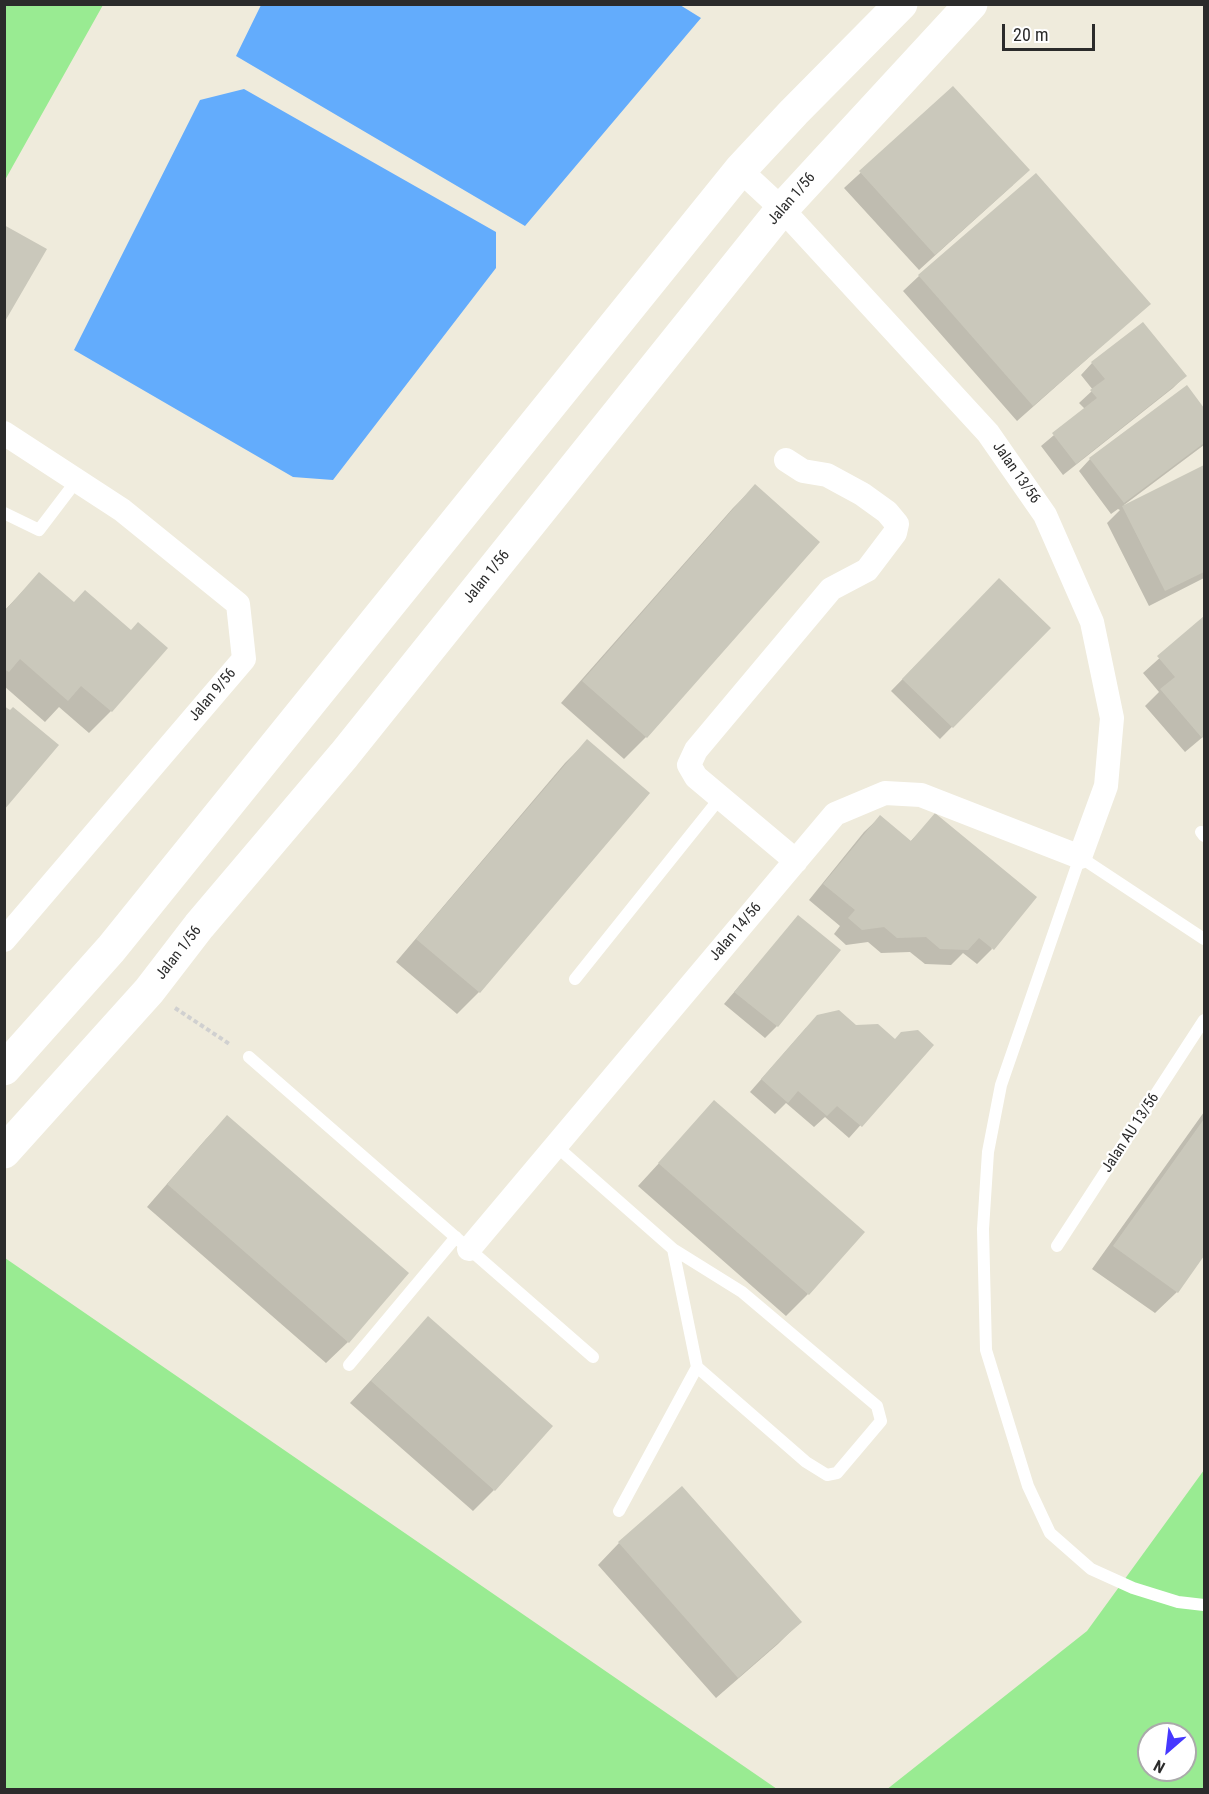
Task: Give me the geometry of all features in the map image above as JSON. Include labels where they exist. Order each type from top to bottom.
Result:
[{"type":"main road","points":[[4,1069],[111,949],[740,170],[901,4]]},
{"type":"main road","name":"Jalan 1/56","points":[[4,1152],[149,991],[199,926],[344,755],[782,209],[971,4]]},
{"type":"street","name":"Jalan 13/56","points":[[740,170],[782,209],[988,433],[1045,515],[1092,622],[1112,718],[1106,786],[1080,857]]},
{"type":"street","name":"Jalan 9/56","points":[[4,432],[122,510],[238,604],[244,659],[4,940]]},
{"type":"street","points":[[786,460],[803,471],[827,475],[862,494],[887,512],[897,524],[895,533],[867,570],[831,590],[696,750],[689,765],[696,777],[796,861]]},
{"type":"street","name":"Jalan 14/56","points":[[463,1243],[556,1146],[836,814],[885,793],[921,795],[1080,857]]},
{"type":"lane","points":[[4,513],[39,530],[76,480]]},
{"type":"lane","points":[[575,979],[720,798]]},
{"type":"lane","points":[[1204,939],[1080,857],[1001,1085],[990,1141],[983,1229],[986,1350],[1028,1486],[1050,1533],[1091,1569],[1101,1574],[1133,1588],[1178,1602],[1204,1605]]},
{"type":"lane","name":"Jalan AU 13/56","points":[[1057,1246],[1204,1020]]},
{"type":"lane","points":[[249,1057],[593,1357]]},
{"type":"lane","points":[[556,1146],[673,1249],[742,1292],[877,1406],[881,1421],[837,1473],[827,1475],[806,1462],[697,1367],[673,1249]]},
{"type":"lane","points":[[349,1365],[463,1243]]},
{"type":"lane","points":[[619,1511],[697,1367]]},
{"type":"path","points":[[149,991],[249,1057]]},
{"type":"green space","points":[[4,5],[103,5],[5,180]]},
{"type":"green space","points":[[5,1258],[777,1789],[5,1789]]},
{"type":"green space","points":[[1204,1470],[1204,1789],[886,1790],[1087,1631]]},
{"type":"water","points":[[261,5],[680,5],[701,18],[525,226],[236,56]]},
{"type":"water","points":[[244,89],[496,232],[496,268],[333,480],[293,477],[74,350],[200,100]]},
{"type":"building","points":[[953,86],[1030,170],[935,255],[859,171]]},
{"type":"building","points":[[1036,173],[1151,304],[1033,406],[918,275]]},
{"type":"building","points":[[4,225],[47,249],[4,323]]},
{"type":"building","points":[[1143,322],[1187,376],[1076,464],[1052,433],[1097,398],[1090,390],[1105,379],[1091,362]]},
{"type":"building","points":[[1187,385],[1204,408],[1204,443],[1124,503],[1089,458]]},
{"type":"building","points":[[1204,465],[1204,572],[1165,591],[1122,506]]},
{"type":"building","points":[[755,484],[820,542],[647,738],[582,681]]},
{"type":"building","points":[[39,572],[74,602],[85,590],[131,630],[138,622],[168,648],[112,712],[81,686],[68,701],[20,659],[9,672],[4,669],[4,612]]},
{"type":"building","points":[[999,578],[1051,628],[953,728],[902,679]]},
{"type":"building","points":[[1204,616],[1204,735],[1202,738],[1160,689],[1175,677],[1157,656]]},
{"type":"building","points":[[4,706],[10,710],[13,707],[59,745],[4,810]]},
{"type":"building","points":[[587,739],[650,793],[480,993],[416,939]]},
{"type":"building","points":[[935,813],[1037,897],[994,950],[979,938],[968,950],[940,949],[926,937],[897,938],[884,927],[862,930],[848,918],[855,910],[823,884],[880,815],[911,841]]},
{"type":"building","points":[[798,915],[841,950],[778,1027],[734,992]]},
{"type":"building","points":[[839,1010],[856,1025],[878,1024],[895,1039],[901,1032],[918,1030],[934,1045],[862,1127],[837,1106],[827,1116],[798,1091],[788,1103],[761,1079],[817,1015]]},
{"type":"building","points":[[714,1100],[865,1232],[809,1295],[658,1163]]},
{"type":"building","points":[[227,1115],[409,1273],[349,1343],[167,1184]]},
{"type":"building","points":[[1204,1119],[1204,1256],[1178,1293],[1113,1246]]},
{"type":"building","points":[[428,1316],[553,1426],[495,1491],[371,1381]]},
{"type":"building","points":[[682,1486],[802,1622],[738,1678],[618,1542]]}]
